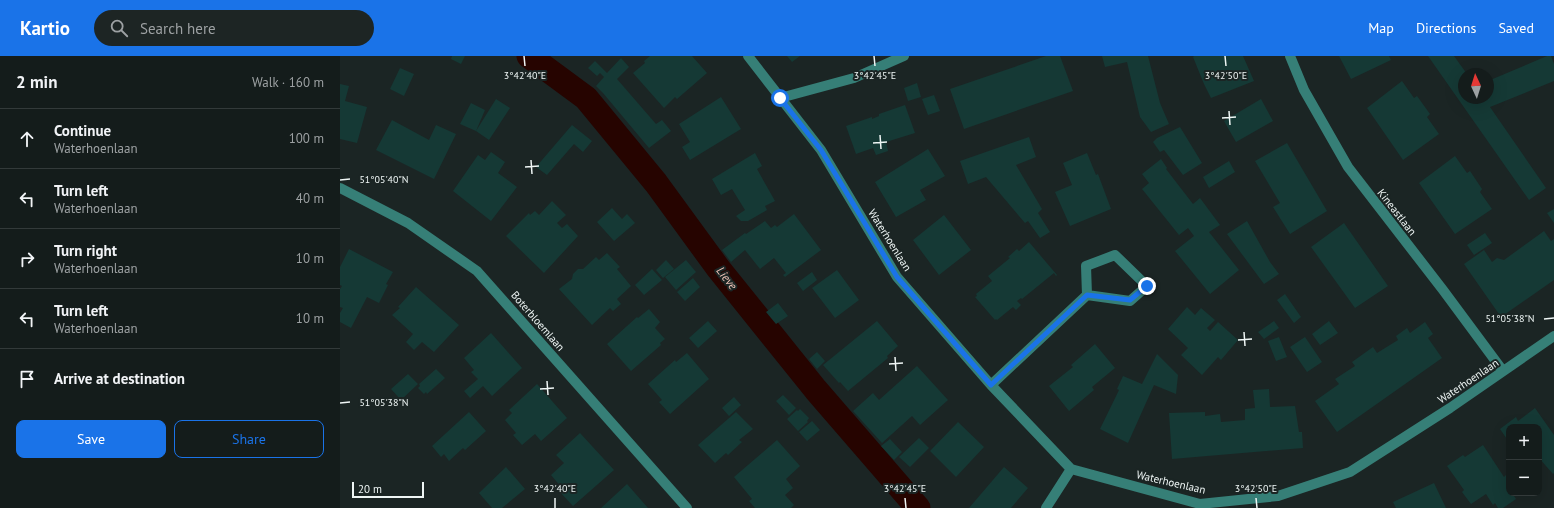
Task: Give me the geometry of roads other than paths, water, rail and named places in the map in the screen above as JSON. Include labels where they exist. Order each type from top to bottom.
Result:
[{"type":"street","name":"Waterhoenlaan","points":[[748,56],[821,150],[897,277],[991,385],[1071,469],[1200,504],[1278,496],[1350,472],[1554,336]]},
{"type":"street","points":[[780,98],[854,78],[904,56]]},
{"type":"street","name":"Kineastlaan","points":[[1290,56],[1304,90],[1348,168],[1443,290],[1503,371]]},
{"type":"street","name":"Boterbloemlaan","points":[[340,188],[408,223],[477,271],[687,508]]},
{"type":"street","points":[[991,385],[1087,295],[1086,266],[1115,255],[1147,286],[1130,300],[1087,295]]},
{"type":"street","points":[[1046,508],[1071,469]]},
{"type":"waterway","name":"Lieve","points":[[529,56],[586,98],[656,183],[718,268],[816,390],[918,508]]}]
